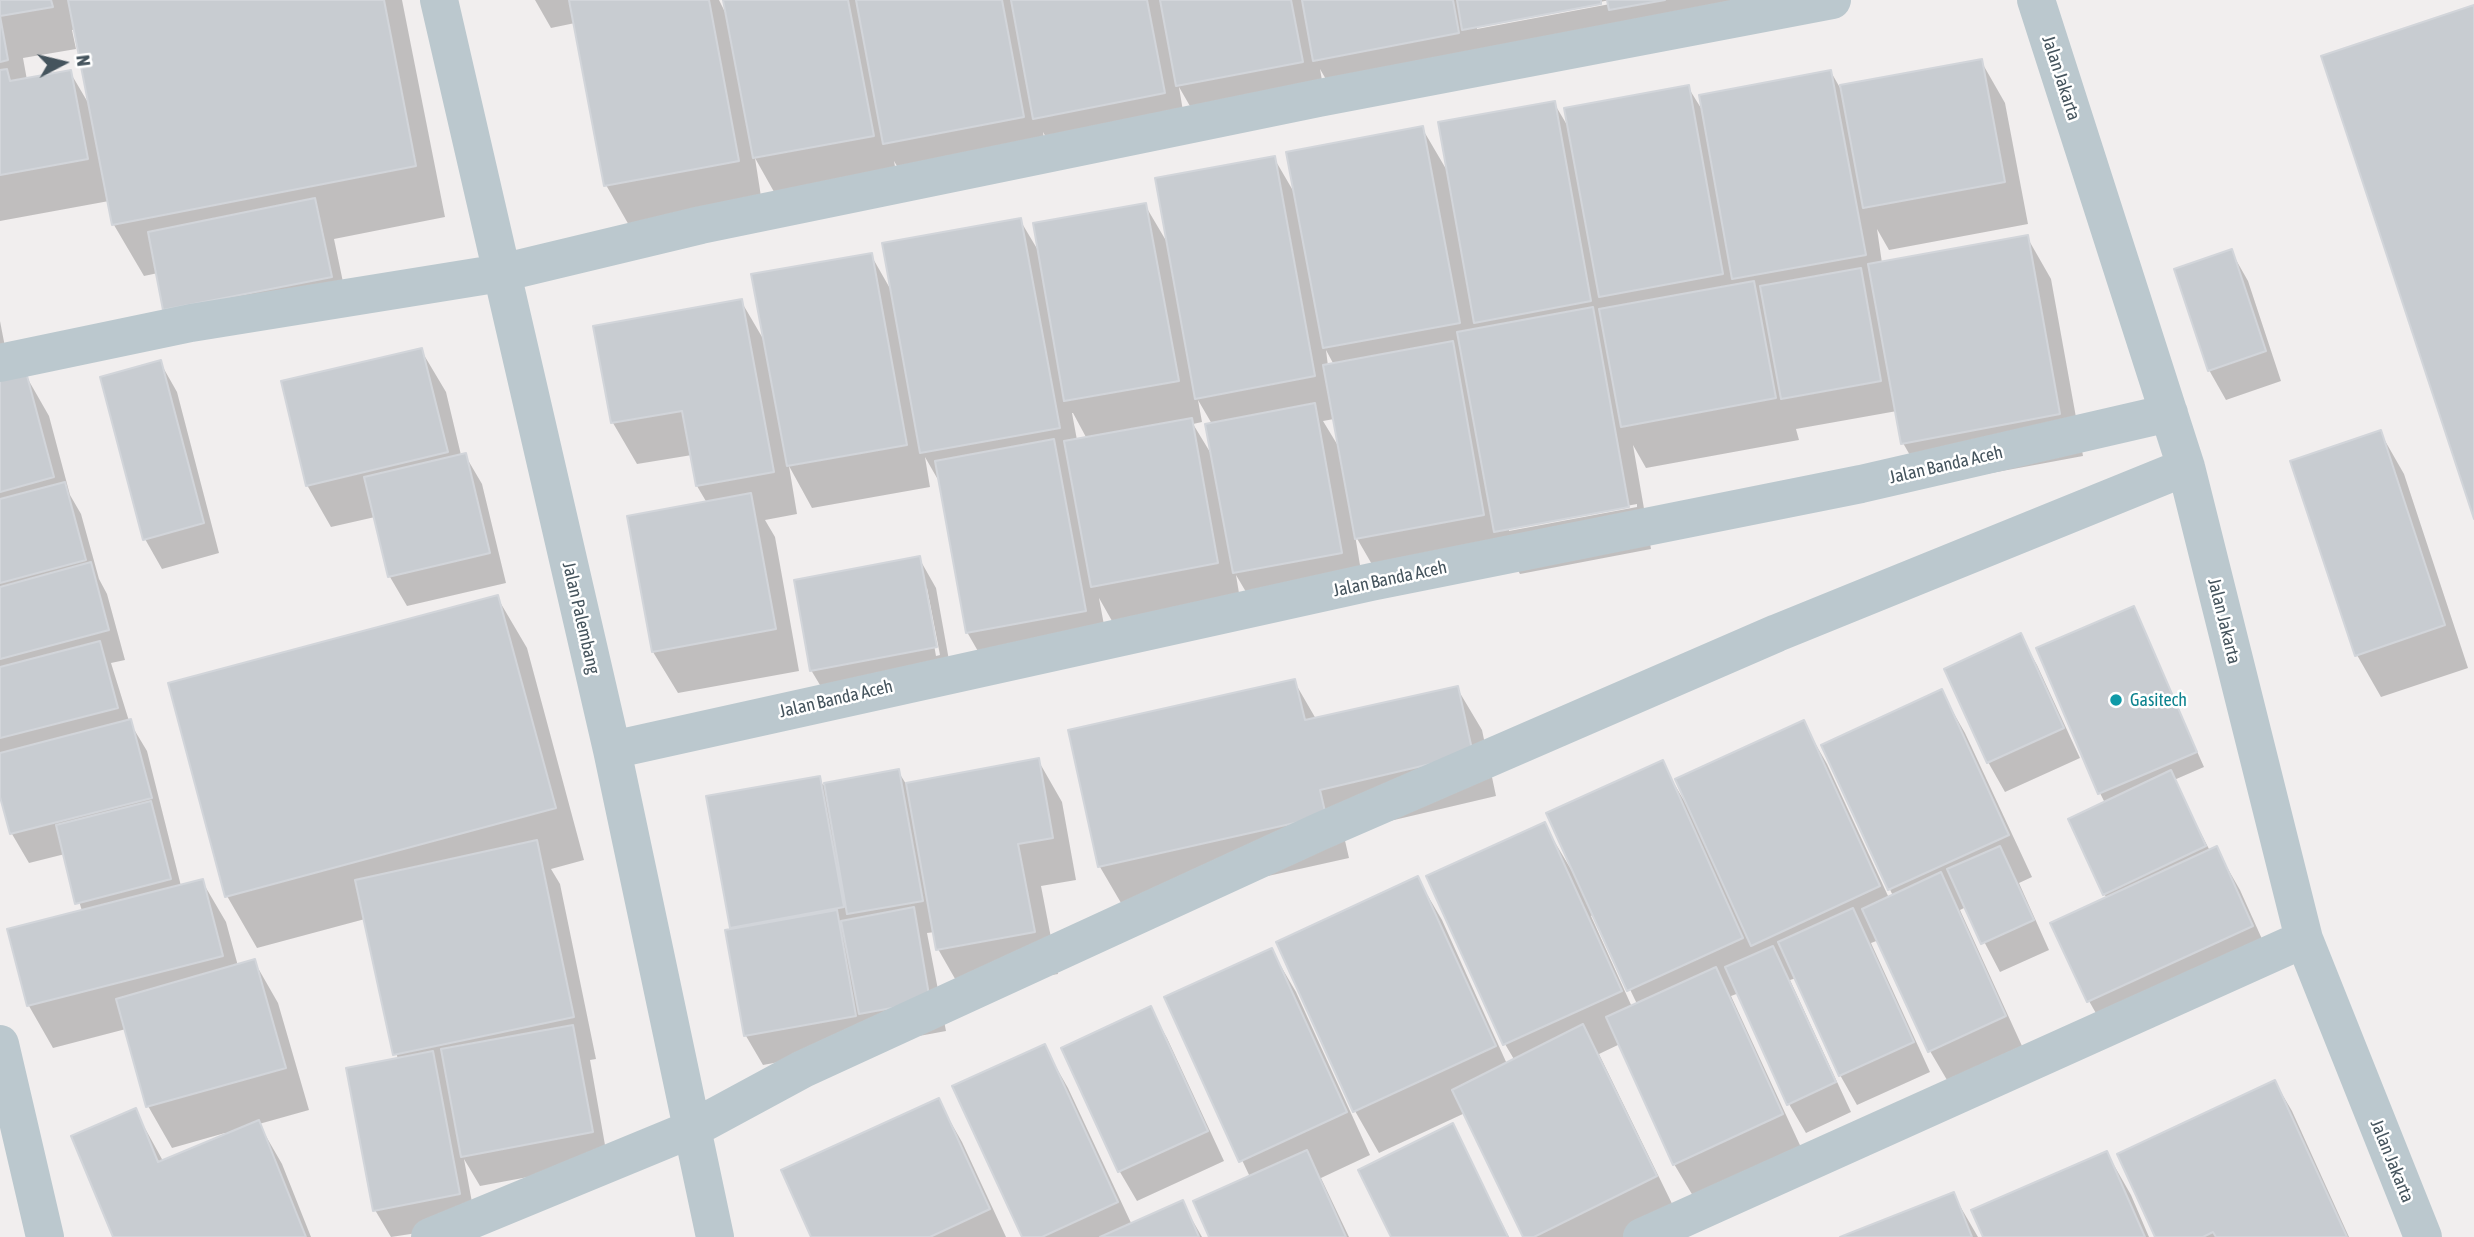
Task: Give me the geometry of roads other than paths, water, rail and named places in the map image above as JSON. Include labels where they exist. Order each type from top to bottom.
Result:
[{"type":"street","name":"Jalan Palembang","points":[[439,0],[612,750],[715,1237]]},
{"type":"street","points":[[0,363],[191,323],[500,273],[701,225],[1319,98],[1832,0]]},
{"type":"street","name":"Jalan Jakarta","points":[[2036,0],[2186,467],[2304,939],[2423,1237]]},
{"type":"street","name":"Jalan Banda Aceh","points":[[612,750],[1357,585],[1861,484],[2169,413]]},
{"type":"street","points":[[430,1237],[692,1129],[803,1069],[1321,831],[1777,633],[2186,467]]},
{"type":"street","points":[[1642,1237],[2304,939]]},
{"type":"street","points":[[0,1044],[45,1237]]},
{"type":"place","name":"Gasitech","points":[[2116,700]]}]
